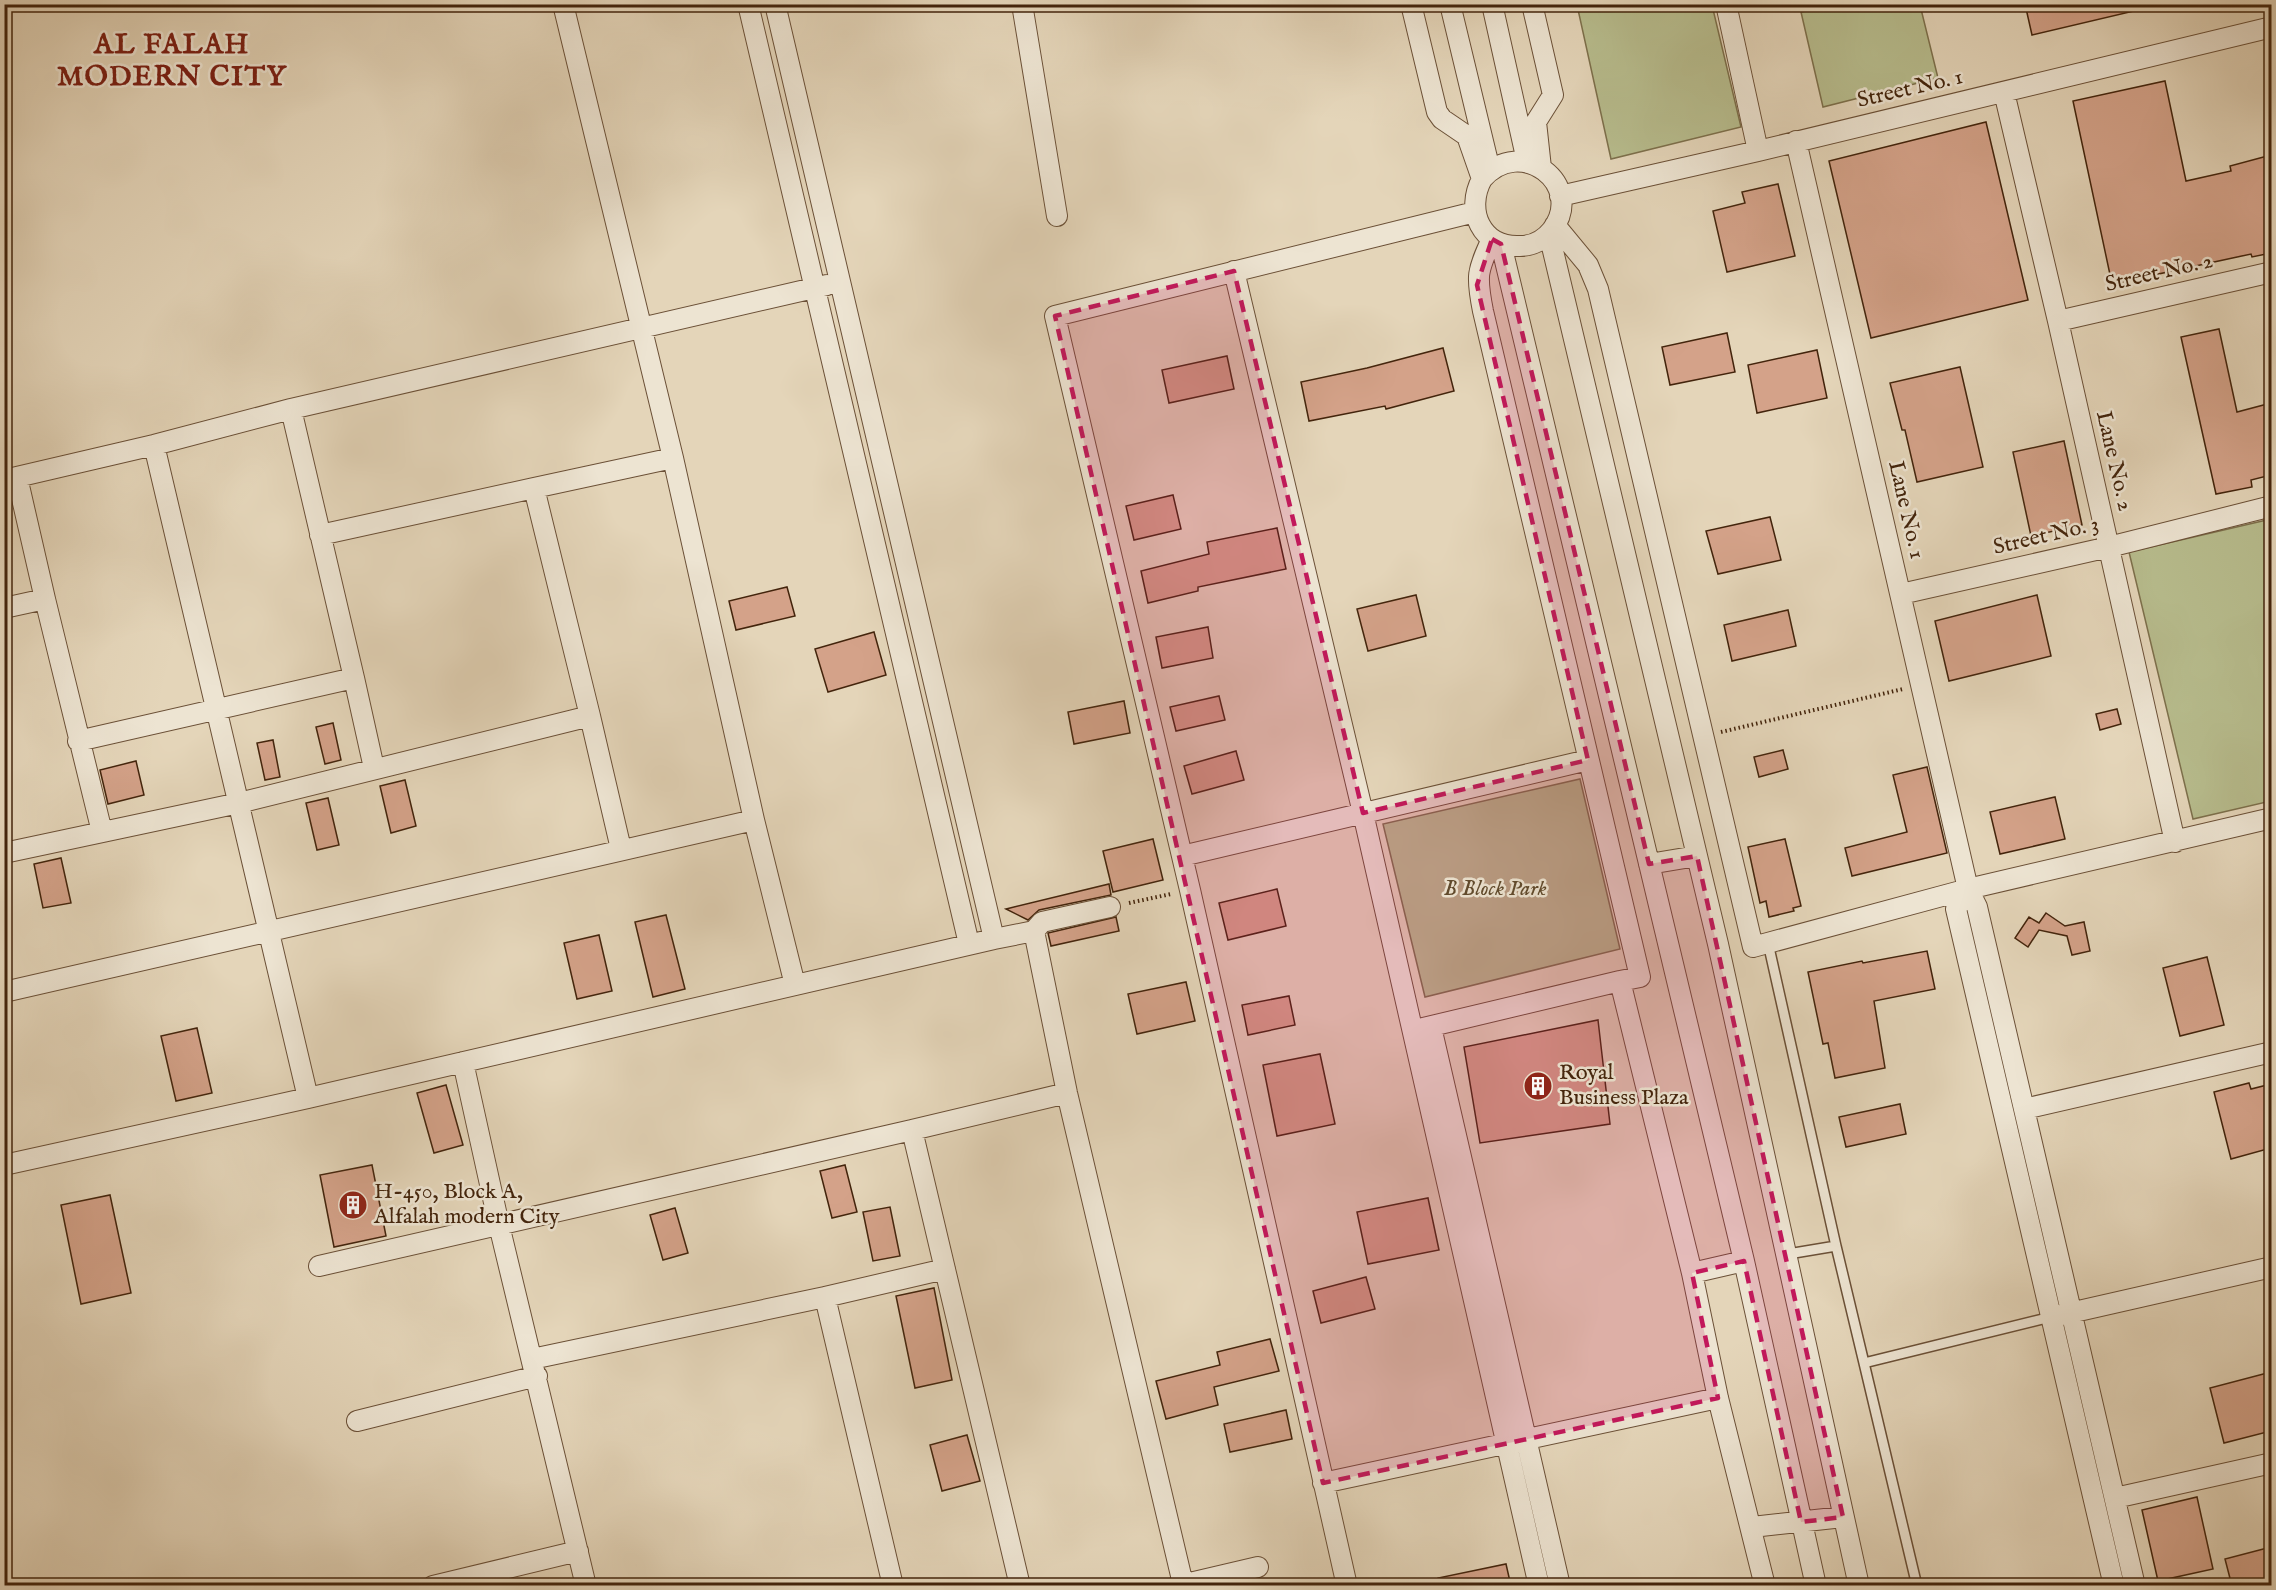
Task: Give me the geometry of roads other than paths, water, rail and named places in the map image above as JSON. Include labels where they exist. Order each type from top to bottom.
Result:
[{"type":"street","points":[[563,4],[673,458],[754,820],[795,985]]},
{"type":"street","points":[[748,4],[969,944]]},
{"type":"street","points":[[776,4],[994,939]]},
{"type":"street","points":[[1022,4],[1057,216]]},
{"type":"street","points":[[1411,4],[1437,112],[1442,119],[1467,136],[1486,175]]},
{"type":"street","points":[[1450,4],[1486,175]]},
{"type":"street","points":[[1492,4],[1534,165]]},
{"type":"street","points":[[1532,4],[1553,95],[1536,122],[1534,165]]},
{"type":"street","points":[[1726,4],[1758,151]]},
{"type":"street","name":"Street No. 1","points":[[1560,196],[1758,151],[2271,27]]},
{"type":"street","name":"Lane No. 2","points":[[2004,92],[2175,842]]},
{"type":"street","name":"Lane No. 1","points":[[1796,141],[1968,889],[1977,907],[2024,1109],[2062,1315]]},
{"type":"street","points":[[1514,161],[1534,165],[1550,175],[1560,196],[1561,206],[1552,229],[1539,242],[1514,247],[1496,241],[1481,227],[1475,212],[1476,189],[1486,175],[1501,164],[1514,161]]},
{"type":"street","points":[[1347,1586],[1190,890],[1055,316],[1475,212]]},
{"type":"street","points":[[1552,229],[1588,265],[1598,289],[1703,736],[1761,945],[1968,889],[2271,818]]},
{"type":"street","points":[[1552,229],[1788,1254],[1859,1586]]},
{"type":"street","points":[[1422,1029],[1640,977],[1477,285],[1478,271],[1496,241]]},
{"type":"street","points":[[1496,241],[1744,1261],[1816,1586]]},
{"type":"street","points":[[1234,271],[1363,813],[1422,1029],[1516,1441],[1539,1586]]},
{"type":"street","name":"Street No. 2","points":[[2058,321],[2271,272]]},
{"type":"street","points":[[102,832],[45,598],[11,479],[291,409],[842,282]]},
{"type":"street","points":[[291,409],[374,768]]},
{"type":"street","points":[[154,445],[308,1098]]},
{"type":"street","points":[[320,535],[673,458]]},
{"type":"street","points":[[534,488],[621,849]]},
{"type":"street","name":"Street No. 3","points":[[1901,594],[2109,547],[2271,506]]},
{"type":"street","points":[[4,608],[45,598]]},
{"type":"street","points":[[78,741],[354,678]]},
{"type":"street","points":[[4,854],[239,803],[590,716]]},
{"type":"street","points":[[1182,856],[1588,760]]},
{"type":"street","points":[[4,992],[754,820]]},
{"type":"street","points":[[1649,864],[1697,855]]},
{"type":"street","points":[[1968,889],[1956,909],[2062,1315],[2115,1498],[2134,1586]]},
{"type":"street","points":[[4,1165],[308,1098],[969,944],[1034,931],[1042,922],[1110,907]]},
{"type":"street","points":[[1034,931],[1067,1093],[1180,1585],[1258,1568]]},
{"type":"street","points":[[1620,981],[1692,1273],[1718,1398],[1765,1586]]},
{"type":"street","points":[[2024,1109],[2271,1052]]},
{"type":"street","points":[[463,1062],[499,1225],[586,1586]]},
{"type":"street","points":[[319,1266],[1067,1093]]},
{"type":"street","points":[[912,1130],[1020,1586]]},
{"type":"street","points":[[1692,1273],[1744,1261]]},
{"type":"street","points":[[2062,1315],[2271,1267]]},
{"type":"street","points":[[357,1421],[535,1368],[945,1269]]},
{"type":"street","points":[[825,1297],[893,1586]]},
{"type":"street","points":[[2062,1315],[2114,1586]]},
{"type":"street","points":[[1323,1483],[1718,1398]]},
{"type":"street","points":[[1516,1441],[1560,1586]]},
{"type":"street","points":[[2115,1498],[2271,1463]]},
{"type":"street","points":[[1752,1527],[1843,1517]]},
{"type":"street","points":[[433,1586],[578,1551]]},
{"type":"lane","points":[[1761,945],[1917,1586]]},
{"type":"lane","points":[[1788,1254],[1836,1246]]},
{"type":"lane","points":[[1864,1363],[2062,1315]]},
{"type":"place","name":"Royal Business Plaza","points":[[1538,1086]]},
{"type":"place","name":"H-450, Block A, Alfalah modern City","points":[[353,1205]]},
{"type":"district","name":"AL FALAH MODERN CITY","points":[[172,61]]},
{"type":"park label","name":"B Block Park","points":[[1495,889]]}]
